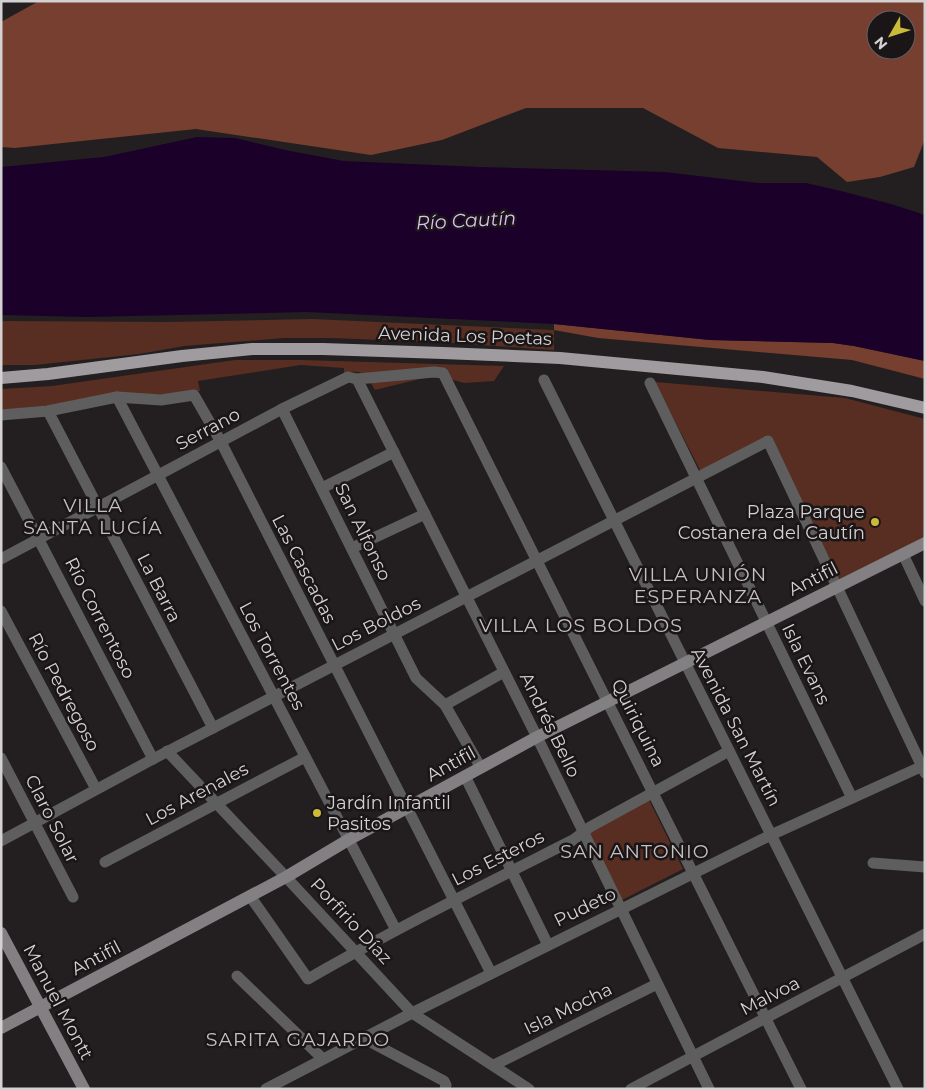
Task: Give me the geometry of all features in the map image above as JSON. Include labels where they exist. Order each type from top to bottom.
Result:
[{"type":"main road","name":"Avenida Los Poetas","points":[[1,378],[252,349],[433,352],[560,358],[763,377],[852,391],[925,408]]},
{"type":"street","name":"Serrano","points":[[1,559],[282,409],[348,377],[357,379],[434,372],[443,373]]},
{"type":"street","name":"Quiriquina","points":[[443,373],[801,1089]]},
{"type":"street","name":"Andrés Bello","points":[[357,379],[537,737],[709,1089]]},
{"type":"street","name":"Avenida San Martín","points":[[544,380],[898,1089]]},
{"type":"street","name":"Isla Evans","points":[[650,383],[852,798]]},
{"type":"street","name":"Las Cascadas","points":[[117,397],[161,400],[194,395],[221,442],[333,666],[408,808],[491,973]]},
{"type":"street","points":[[1,415],[48,410],[117,397]]},
{"type":"street","name":"Los Torrentes","points":[[117,397],[396,930]]},
{"type":"street","name":"San Alfonso","points":[[282,409],[416,678],[445,705],[480,768]]},
{"type":"street","name":"La Barra","points":[[48,410],[212,728]]},
{"type":"street","name":"Los Boldos","points":[[1,841],[212,728],[768,441],[837,587]]},
{"type":"street","points":[[322,488],[394,452]]},
{"type":"street","name":"Río Correntoso","points":[[1,467],[153,759]]},
{"type":"street","points":[[352,548],[425,514]]},
{"type":"street","name":"Antifil","points":[[1,1028],[286,877],[348,840],[537,737],[925,543]]},
{"type":"street","points":[[903,554],[925,601]]},
{"type":"street","points":[[837,587],[924,768]]},
{"type":"street","name":"Río Pedregoso","points":[[1,610],[96,789]]},
{"type":"street","points":[[445,705],[504,672]]},
{"type":"street","name":"Los Esteros","points":[[250,896],[308,979],[453,900],[573,840],[583,832],[652,792],[729,751]]},
{"type":"street","name":"Porfirio Díaz","points":[[167,752],[412,1013],[529,1089]]},
{"type":"street","name":"Los Arenales","points":[[105,862],[305,757]]},
{"type":"street","name":"Claro Solar","points":[[1,758],[72,897]]},
{"type":"street","name":"Pudeto","points":[[266,1089],[491,973],[771,834],[924,768]]},
{"type":"street","points":[[465,776],[548,945]]},
{"type":"street","points":[[873,862],[925,867]]},
{"type":"street","name":"Manuel Montt","points":[[1,933],[84,1089]]},
{"type":"street","name":"Malvoa","points":[[631,1089],[925,934]]},
{"type":"street","points":[[237,976],[324,1059]]},
{"type":"street","name":"Isla Mocha","points":[[494,1065],[657,984]]},
{"type":"street","points":[[363,1038],[444,1081],[445,1089]]},
{"type":"shaded area","points":[[39,1],[925,1],[925,139],[914,167],[880,177],[847,182],[817,157],[718,148],[643,108],[526,108],[442,140],[371,155],[196,129],[15,148],[1,147],[1,22]]},
{"type":"shaded area","points":[[312,319],[554,330],[554,350],[455,343],[284,338],[184,346],[139,354],[35,365],[1,365],[1,321],[168,322]]},
{"type":"shaded area","points":[[554,324],[710,340],[833,343],[854,346],[925,361],[925,379],[852,360],[598,338],[554,330]]},
{"type":"shaded area","points":[[235,360],[504,366],[494,381],[464,383],[436,375],[375,390],[369,380],[360,372],[344,373],[344,368],[301,365],[198,381],[200,391],[1,410],[1,389],[52,386]]},
{"type":"shaded area","points":[[655,382],[845,398],[925,419],[925,540],[841,581],[769,437],[702,474]]},
{"type":"shaded area","points":[[649,800],[683,869],[622,900],[588,831]]},
{"type":"water","name":"Río Cautín","points":[[197,137],[235,138],[344,161],[665,172],[758,183],[806,183],[891,204],[925,215],[925,361],[833,343],[710,340],[554,324],[307,312],[87,317],[1,315],[1,167],[104,157]]},
{"type":"place","name":"Plaza Parque Costanera del Cautín","points":[[875,522]]},
{"type":"place","name":"Jardín Infantil Pasitos","points":[[317,813]]},
{"type":"district","name":"VILLA SANTA LUCÍA","points":[[93,516]]},
{"type":"district","name":"VILLA UNIÓN ESPERANZA","points":[[698,585]]},
{"type":"district","name":"VILLA LOS BOLDOS","points":[[581,625]]},
{"type":"district","name":"SAN ANTONIO","points":[[635,851]]},
{"type":"district","name":"SARITA GAJARDO","points":[[298,1039]]}]
